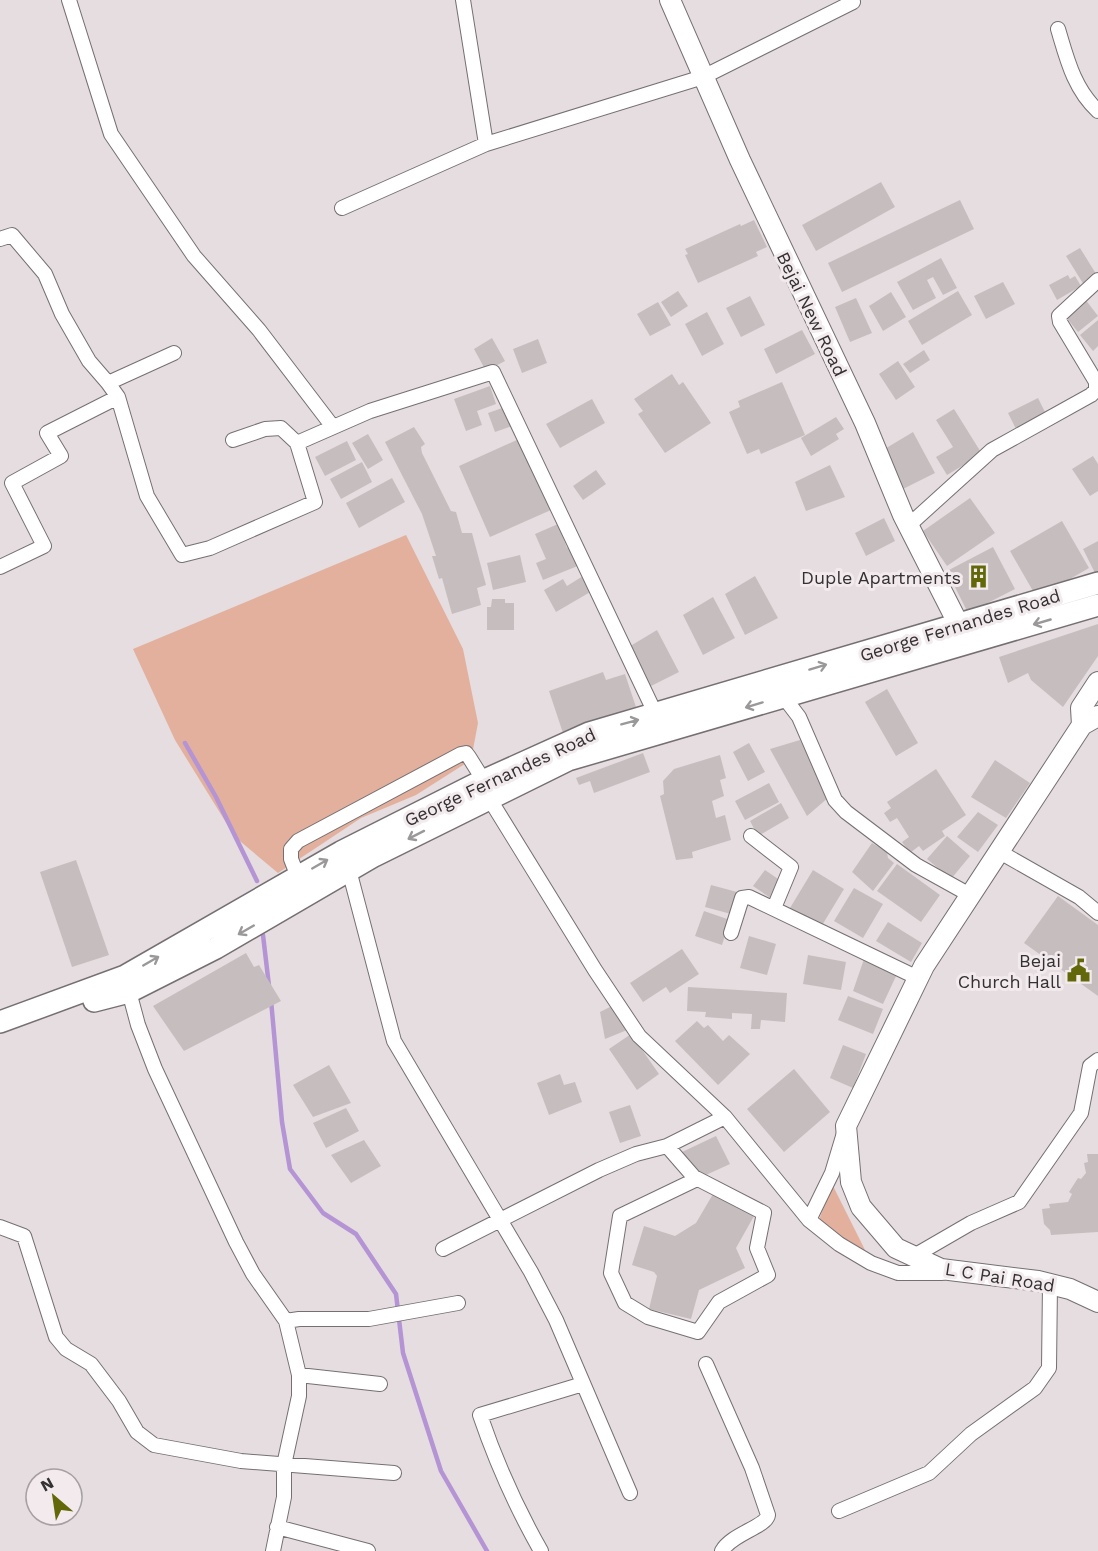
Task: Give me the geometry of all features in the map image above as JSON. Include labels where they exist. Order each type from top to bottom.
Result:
[{"type":"main road","name":"George Fernandes Road","points":[[0,1037],[99,999],[127,984],[298,877],[486,789],[568,760],[783,696],[964,634],[1098,583]]},
{"type":"main road","name":"George Fernandes Road","points":[[0,1022],[127,984],[216,948],[486,789],[589,733],[964,634],[1098,605]]},
{"type":"street","points":[[69,0],[111,134],[194,256],[259,330],[333,427]]},
{"type":"street","points":[[463,0],[486,144]]},
{"type":"street","name":"Bejai New Road","points":[[670,0],[794,278],[865,423],[908,526],[964,634]]},
{"type":"street","points":[[342,208],[486,144],[703,77],[853,2]]},
{"type":"street","points":[[1058,28],[1070,70],[1087,101],[1098,111]]},
{"type":"street","points":[[0,239],[12,235],[45,274],[62,314],[88,361],[118,398],[147,496],[182,555],[210,548],[315,502],[297,443],[281,428],[265,429],[233,440]]},
{"type":"street","points":[[908,526],[992,450],[1092,395],[1096,390],[1096,382],[1060,322],[1059,316],[1098,280]]},
{"type":"street","points":[[108,383],[174,353]]},
{"type":"street","points":[[297,443],[370,411],[493,372],[656,715]]},
{"type":"street","points":[[0,567],[45,546],[12,483],[61,456],[47,433],[118,398]]},
{"type":"street","points":[[809,1220],[832,1173],[846,1126],[918,978],[998,852],[1090,720],[1081,708],[1098,682]]},
{"type":"street","points":[[783,696],[799,717],[835,800],[840,806],[916,865],[970,895]]},
{"type":"street","points":[[298,877],[291,859],[291,849],[298,841],[466,753],[639,1036],[725,1117],[809,1220],[839,1244],[871,1263],[898,1273],[959,1272]]},
{"type":"street","points":[[751,836],[791,867],[774,908]]},
{"type":"street","points":[[998,852],[1079,897],[1098,913]]},
{"type":"street","points":[[349,870],[394,1041],[536,1281],[584,1384],[630,1493]]},
{"type":"street","points":[[731,933],[744,897],[774,908],[918,978]]},
{"type":"street","points":[[127,984],[138,1025],[155,1069],[236,1242],[253,1274],[286,1321],[299,1376],[299,1396],[284,1466],[284,1497],[273,1551]]},
{"type":"street","points":[[914,1256],[971,1223],[1019,1202],[1081,1113],[1090,1066],[1098,1060]]},
{"type":"street","points":[[443,1249],[599,1170],[636,1154],[667,1146],[725,1117]]},
{"type":"street","name":"L C Pai Road","points":[[846,1126],[851,1182],[861,1207],[896,1248],[941,1269],[1050,1284],[1098,1302]]},
{"type":"street","points":[[667,1146],[698,1179],[764,1214],[757,1248],[768,1275],[719,1302],[698,1332],[648,1317],[625,1303],[611,1273],[620,1216],[698,1179]]},
{"type":"street","points":[[0,1227],[24,1236],[56,1337],[66,1349],[91,1364],[119,1401],[137,1432],[154,1445],[210,1457],[284,1466],[394,1473]]},
{"type":"street","points":[[839,1512],[929,1473],[971,1434],[1035,1388],[1049,1368],[1050,1284]]},
{"type":"street","points":[[286,1321],[382,1316],[458,1302]]},
{"type":"street","points":[[706,1364],[752,1468],[768,1515],[763,1524],[727,1542],[722,1551]]},
{"type":"street","points":[[299,1376],[380,1383]]},
{"type":"street","points":[[541,1551],[521,1516],[494,1455],[480,1415],[584,1384]]},
{"type":"street","points":[[277,1527],[368,1551]]},
{"type":"shaded area","points":[[406,535],[463,649],[478,723],[471,760],[416,795],[361,818],[278,873],[235,837],[175,740],[133,649]]},
{"type":"shaded area","points":[[832,1184],[865,1250],[818,1223]]},
{"type":"building","points":[[881,182],[895,207],[816,251],[802,225]]},
{"type":"building","points":[[960,200],[974,229],[842,292],[828,263]]},
{"type":"building","points":[[754,220],[767,247],[756,252],[758,256],[698,283],[685,255],[688,254],[685,249]]},
{"type":"building","points":[[1080,248],[1098,277],[1084,285],[1066,256]]},
{"type":"building","points":[[941,258],[957,288],[943,295],[933,277],[927,280],[936,298],[913,310],[897,282]]},
{"type":"building","points":[[1068,275],[1070,279],[1075,276],[1081,286],[1057,300],[1049,285]]},
{"type":"building","points":[[1003,282],[1015,304],[986,319],[974,296]]},
{"type":"building","points":[[678,291],[688,306],[671,317],[661,302]]},
{"type":"building","points":[[958,291],[972,315],[922,345],[908,321]]},
{"type":"building","points":[[891,292],[906,317],[883,331],[869,306]]},
{"type":"building","points":[[750,296],[765,325],[741,337],[726,308]]},
{"type":"building","points":[[856,298],[872,333],[850,342],[835,307]]},
{"type":"building","points":[[1085,299],[1098,316],[1078,332],[1065,316]]},
{"type":"building","points":[[658,302],[671,325],[650,336],[637,314]]},
{"type":"building","points":[[707,312],[724,344],[702,356],[685,324]]},
{"type":"building","points":[[1098,320],[1098,346],[1093,351],[1080,335]]},
{"type":"building","points":[[802,330],[815,354],[776,374],[764,349]]},
{"type":"building","points":[[492,338],[505,361],[486,371],[474,349]]},
{"type":"building","points":[[538,339],[547,363],[522,373],[513,349]]},
{"type":"building","points":[[924,350],[930,360],[910,373],[903,364]]},
{"type":"building","points":[[898,361],[915,387],[896,400],[879,374]]},
{"type":"building","points":[[672,374],[679,385],[683,382],[711,423],[665,453],[638,414],[643,411],[634,399]]},
{"type":"building","points":[[782,382],[805,435],[761,454],[759,449],[747,454],[729,412],[740,407],[738,401]]},
{"type":"building","points":[[490,386],[496,404],[477,411],[482,425],[466,431],[454,399]]},
{"type":"building","points":[[1038,398],[1048,418],[1018,433],[1008,413]]},
{"type":"building","points":[[592,399],[605,423],[560,448],[546,424]]},
{"type":"building","points":[[508,406],[515,425],[495,432],[488,413]]},
{"type":"building","points":[[954,409],[982,454],[947,475],[936,457],[953,447],[936,420]]},
{"type":"building","points":[[836,417],[844,429],[836,434],[839,439],[811,456],[801,438]]},
{"type":"building","points":[[414,427],[425,444],[421,447],[422,453],[451,511],[456,512],[462,533],[472,533],[486,585],[477,588],[481,605],[452,614],[442,578],[439,579],[432,556],[436,556],[422,514],[385,442]]},
{"type":"building","points":[[913,432],[935,473],[903,489],[883,450]]},
{"type":"building","points":[[368,434],[383,460],[368,469],[352,443]]},
{"type":"building","points":[[519,439],[551,510],[490,537],[459,466]]},
{"type":"building","points":[[347,441],[356,460],[325,476],[315,457]]},
{"type":"building","points":[[1093,456],[1098,464],[1098,491],[1090,496],[1072,469]]},
{"type":"building","points":[[362,462],[372,482],[341,499],[330,479]]},
{"type":"building","points":[[830,465],[845,497],[806,511],[795,482]]},
{"type":"building","points":[[596,470],[606,484],[583,500],[573,486]]},
{"type":"building","points":[[392,478],[405,502],[359,528],[346,503]]},
{"type":"building","points":[[970,498],[995,533],[947,566],[923,531]]},
{"type":"building","points":[[884,518],[895,541],[866,556],[855,533]]},
{"type":"building","points":[[1062,521],[1089,568],[1037,598],[1010,551]]},
{"type":"building","points":[[558,524],[567,548],[577,544],[585,563],[543,580],[536,563],[546,559],[535,534]]},
{"type":"building","points":[[1098,541],[1098,579],[1083,549]]},
{"type":"building","name":"Duple Apartments","points":[[993,547],[1015,589],[968,613],[947,571]]},
{"type":"building","points":[[520,555],[526,582],[493,590],[487,563]]},
{"type":"building","points":[[583,576],[592,591],[556,612],[544,590],[563,579],[567,586]]},
{"type":"building","points":[[755,576],[778,618],[745,635],[725,594]]},
{"type":"building","points":[[713,597],[735,638],[703,655],[683,615]]},
{"type":"building","points":[[492,599],[505,599],[505,603],[514,603],[514,630],[487,630],[487,607],[491,607]]},
{"type":"building","points":[[1098,624],[1098,656],[1063,707],[1031,680],[1028,673],[1008,683],[999,657]]},
{"type":"building","points":[[657,630],[679,672],[647,688],[627,648]]},
{"type":"building","points":[[603,672],[606,680],[625,674],[636,707],[563,733],[549,691]]},
{"type":"building","points":[[887,689],[918,743],[896,756],[865,702]]},
{"type":"building","points":[[800,740],[829,797],[807,816],[770,749]]},
{"type":"building","points":[[749,743],[765,772],[748,781],[733,752]]},
{"type":"building","points":[[643,753],[650,772],[594,793],[590,781],[579,785],[576,778]]},
{"type":"building","points":[[720,755],[726,778],[720,780],[724,796],[712,801],[716,818],[725,815],[731,840],[692,852],[693,858],[676,860],[660,796],[664,794],[663,781],[674,769]]},
{"type":"building","points":[[995,760],[1030,783],[1006,818],[971,797]]},
{"type":"building","points":[[936,769],[966,815],[942,831],[945,836],[923,851],[919,846],[910,853],[902,842],[909,837],[897,818],[890,822],[884,813],[891,808],[887,802]]},
{"type":"building","points":[[769,783],[779,802],[745,820],[735,801]]},
{"type":"building","points":[[781,803],[789,818],[758,836],[750,821]]},
{"type":"building","points":[[978,812],[998,825],[978,852],[957,837]]},
{"type":"building","points":[[947,836],[970,856],[951,879],[927,859]]},
{"type":"building","points":[[872,843],[887,852],[888,858],[894,863],[873,891],[852,872]]},
{"type":"building","points":[[76,860],[109,955],[72,967],[40,872]]},
{"type":"building","points":[[897,864],[940,895],[921,922],[877,891]]},
{"type":"building","points":[[765,870],[784,883],[772,899],[753,886]]},
{"type":"building","points":[[813,870],[844,889],[821,927],[790,908]]},
{"type":"building","points":[[711,885],[737,892],[731,914],[705,907]]},
{"type":"building","points":[[854,888],[883,904],[863,938],[834,921]]},
{"type":"building","name":"Bejai Church Hall","points":[[1058,896],[1098,925],[1098,996],[1024,943]]},
{"type":"building","points":[[704,911],[730,920],[722,945],[695,936]]},
{"type":"building","points":[[888,922],[922,943],[911,962],[876,941]]},
{"type":"building","points":[[749,936],[776,944],[767,975],[740,968]]},
{"type":"building","points":[[682,949],[699,974],[670,993],[666,987],[643,1002],[630,983]]},
{"type":"building","points":[[246,953],[254,967],[259,965],[281,1001],[184,1051],[153,1006]]},
{"type":"building","points":[[808,955],[846,962],[841,990],[803,984]]},
{"type":"building","points":[[864,959],[897,974],[883,1004],[853,991]]},
{"type":"building","points":[[688,987],[787,993],[785,1022],[761,1020],[760,1029],[751,1029],[752,1014],[732,1013],[732,1019],[705,1017],[706,1012],[687,1011]]},
{"type":"building","points":[[848,996],[883,1009],[873,1034],[838,1020]]},
{"type":"building","points":[[616,1004],[632,1028],[605,1039],[600,1012]]},
{"type":"building","points":[[697,1021],[704,1028],[708,1025],[723,1041],[729,1035],[750,1054],[718,1085],[675,1041]]},
{"type":"building","points":[[631,1034],[659,1074],[637,1090],[609,1049]]},
{"type":"building","points":[[843,1045],[866,1054],[853,1088],[830,1078]]},
{"type":"building","points":[[329,1065],[351,1103],[313,1117],[293,1085]]},
{"type":"building","points":[[794,1069],[830,1112],[784,1152],[747,1109]]},
{"type":"building","points":[[560,1074],[564,1085],[575,1082],[582,1102],[549,1115],[537,1083]]},
{"type":"building","points":[[630,1105],[641,1136],[620,1143],[609,1112]]},
{"type":"building","points":[[346,1108],[359,1131],[326,1148],[313,1123]]},
{"type":"building","points":[[716,1136],[730,1164],[695,1180],[682,1152]]},
{"type":"building","points":[[364,1140],[381,1166],[351,1183],[331,1155]]},
{"type":"building","points":[[1087,1154],[1098,1154],[1098,1232],[1051,1235],[1050,1230],[1044,1224],[1042,1209],[1050,1208],[1049,1204],[1068,1202],[1072,1194],[1069,1192],[1078,1178],[1081,1179],[1086,1173],[1084,1163],[1088,1162]]},
{"type":"building","points":[[713,1194],[754,1216],[736,1248],[745,1268],[699,1290],[691,1319],[649,1309],[657,1276],[654,1272],[632,1265],[644,1226],[675,1236],[696,1223]]},
{"type":"waterway","points":[[185,743],[216,797],[257,881]]},
{"type":"waterway","points":[[263,935],[269,986]]},
{"type":"waterway","points":[[271,1000],[282,1122],[290,1169],[323,1213],[356,1234],[396,1294],[403,1353],[441,1471],[487,1551]]},
{"type":"place","name":"Duple Apartments","points":[[979,577]]},
{"type":"place","name":"Bejai Church Hall","points":[[1079,970]]}]
